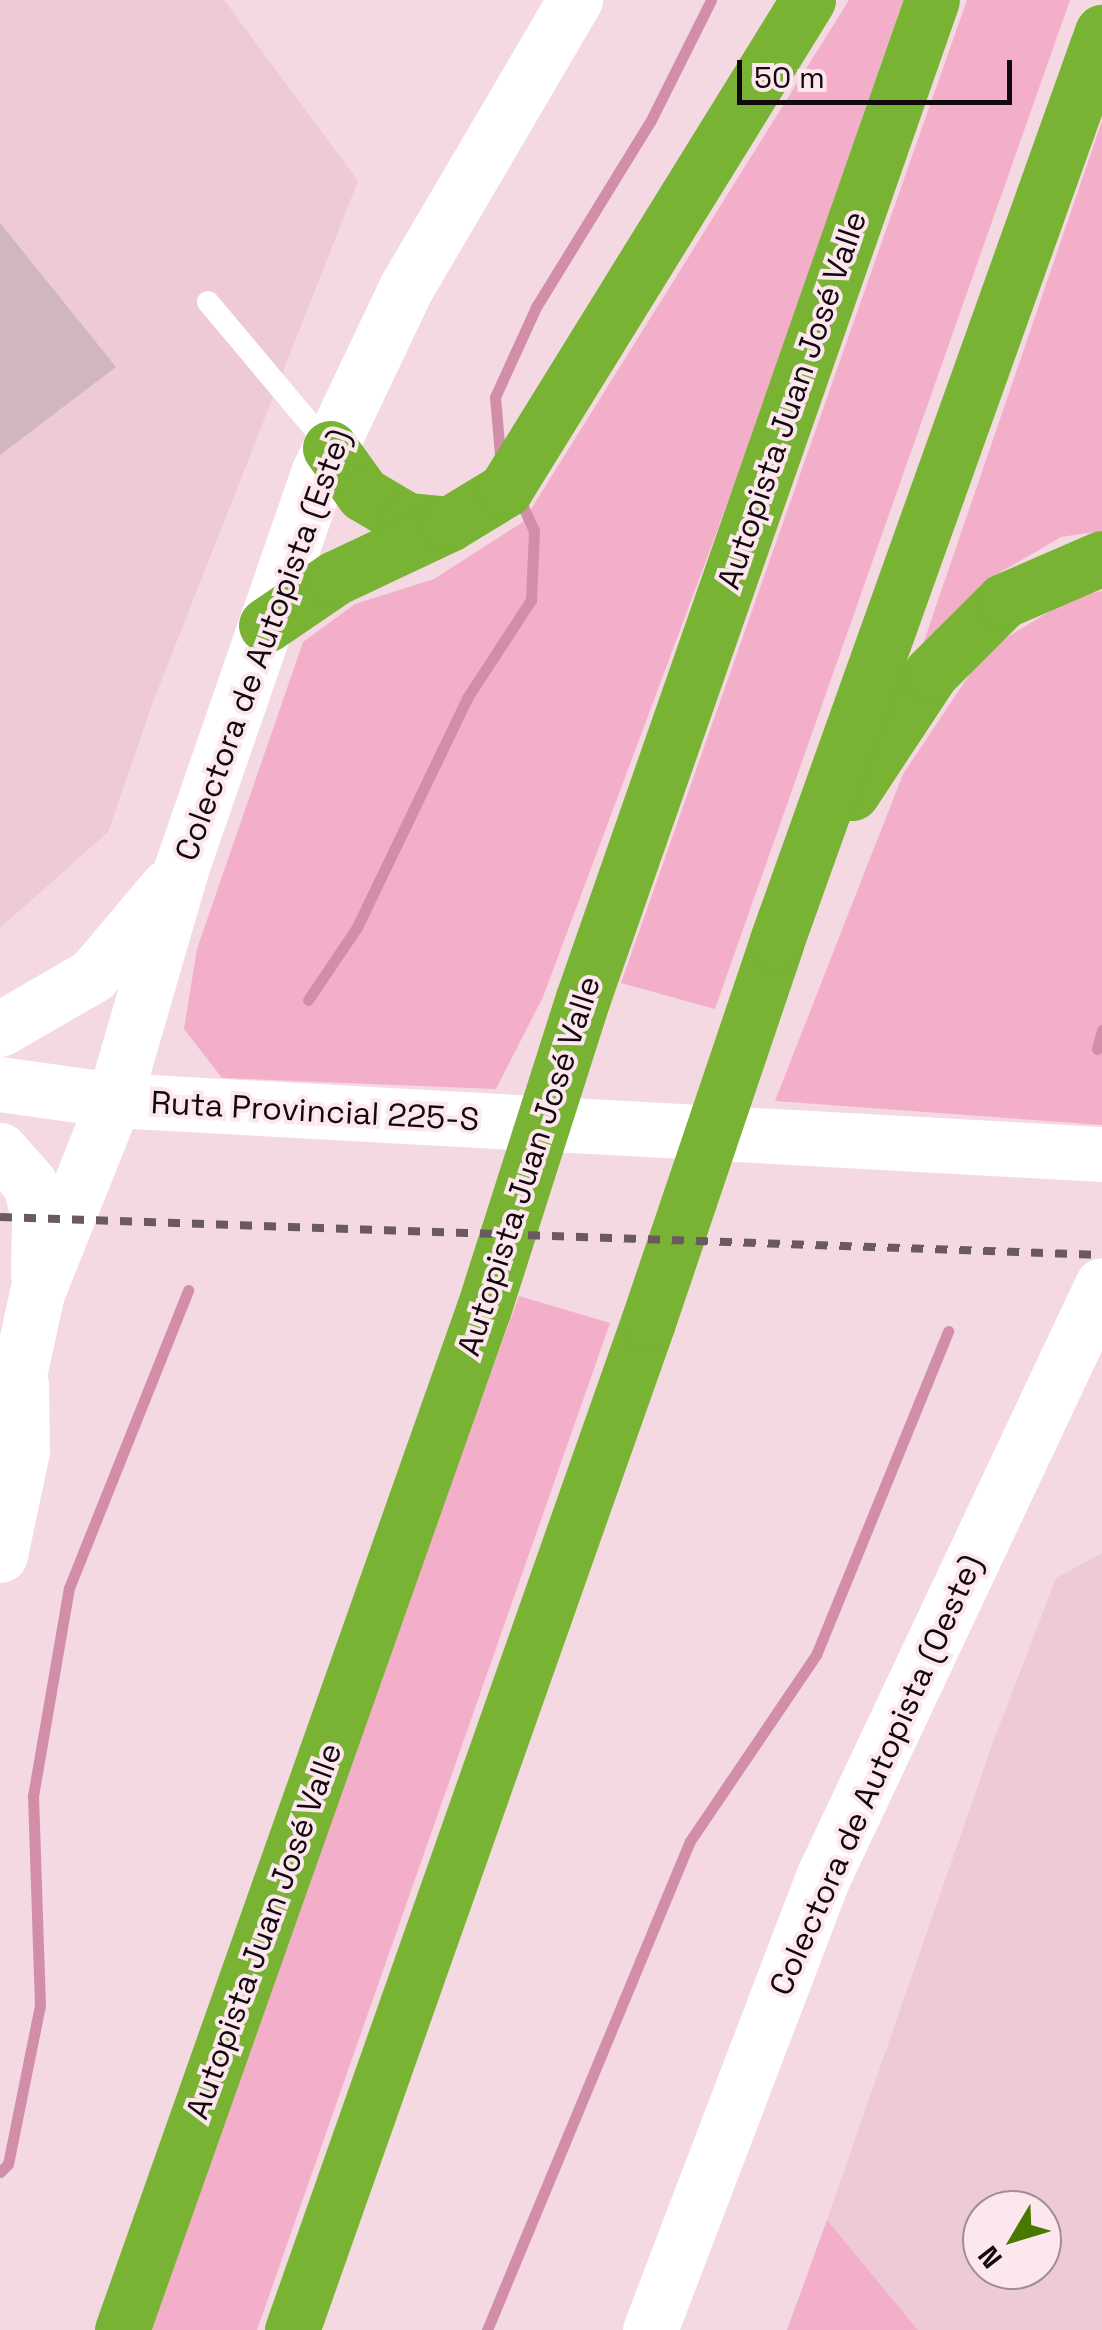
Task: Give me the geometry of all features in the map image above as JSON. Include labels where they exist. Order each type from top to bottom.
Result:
[{"type":"highway","points":[[266,625],[335,578],[449,524],[505,490],[808,0]]},
{"type":"highway","name":"Autopista Juan José Valle","points":[[122,2330],[484,1308],[583,998],[932,0]]},
{"type":"highway","points":[[292,2330],[648,1322],[776,943],[1102,32]]},
{"type":"highway","points":[[330,448],[364,494],[407,520],[449,524]]},
{"type":"highway","points":[[776,943],[856,784],[930,673],[1003,601],[1102,558]]},
{"type":"main road","name":"Colectora de Autopista (Este)","points":[[114,1100],[181,869],[330,448],[407,286],[576,0]]},
{"type":"main road","points":[[0,1029],[92,975],[181,869]]},
{"type":"main road","points":[[0,1084],[114,1100]]},
{"type":"main road","name":"Ruta Provincial 225-S","points":[[0,1424],[20,1370],[37,1293],[114,1100],[1102,1154]]},
{"type":"main road","points":[[0,1150],[30,1184],[39,1219],[37,1293]]},
{"type":"main road","name":"Colectora de Autopista (Oeste)","points":[[650,2330],[824,1875],[1102,1285]]},
{"type":"main road","name":"Ruta Provincial 225-S","points":[[0,1555],[22,1451],[20,1370]]},
{"type":"lane","points":[[208,302],[330,448]]},
{"type":"shaded area","points":[[0,0],[224,0],[358,181],[153,702],[108,832],[0,928]]},
{"type":"shaded area","points":[[849,0],[903,0],[754,432],[543,997],[496,1089],[222,1078],[184,1029],[197,949],[303,642],[355,604],[434,579],[523,522]]},
{"type":"shaded area","points":[[967,0],[1070,0],[715,1009],[621,983]]},
{"type":"shaded area","points":[[1102,121],[1102,531],[1061,537],[987,580],[923,644]]},
{"type":"shaded area","points":[[1102,591],[1102,1125],[775,1101],[903,774],[986,650],[1075,596]]},
{"type":"shaded area","points":[[519,1296],[610,1323],[257,2330],[140,2330]]},
{"type":"shaded area","points":[[1102,1553],[1102,2330],[918,2330],[827,2220],[992,1745],[1056,1578]]},
{"type":"shaded area","points":[[827,2220],[918,2330],[787,2330]]},
{"type":"building","points":[[0,223],[116,367],[0,455]]},
{"type":"waterway","points":[[500,455],[495,397],[536,307],[650,122],[711,0]]},
{"type":"waterway","points":[[308,1000],[357,927],[467,698],[531,600],[534,531],[522,504]]},
{"type":"waterway","points":[[1097,1049],[1102,1030]]},
{"type":"waterway","points":[[0,2172],[8,2164],[40,2006],[33,1796],[69,1588],[188,1290]]},
{"type":"waterway","points":[[487,2330],[690,1841],[816,1655],[948,1331]]},
{"type":"railway","points":[[0,1217],[1102,1255]]}]
